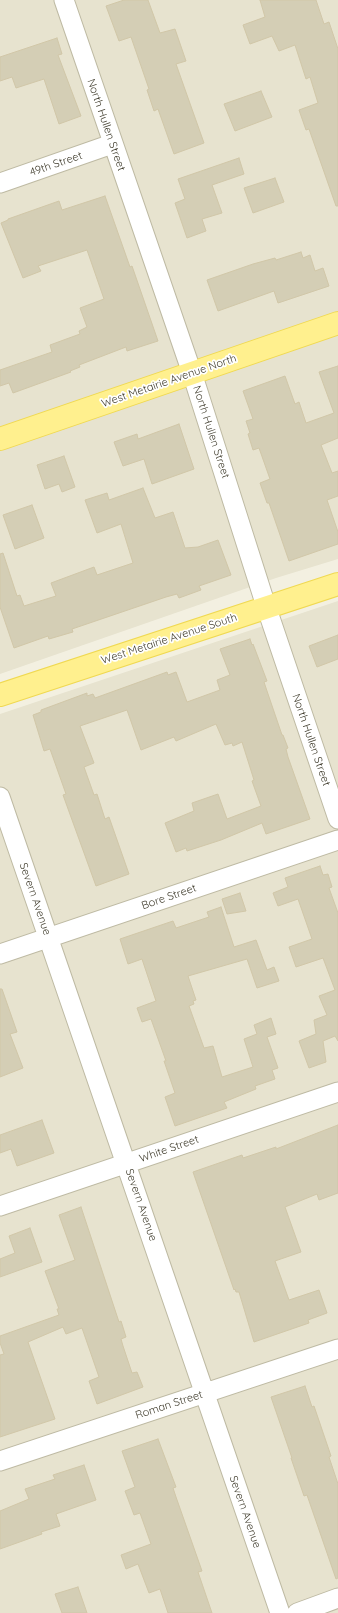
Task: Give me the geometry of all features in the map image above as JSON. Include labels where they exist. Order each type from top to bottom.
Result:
[{"type":"main road","name":"West Metairie Avenue North","points":[[0,439],[338,323]]},
{"type":"main road","name":"West Metairie Avenue South","points":[[0,695],[266,606],[338,584]]},
{"type":"street","name":"North Hullen Street","points":[[64,0],[112,144],[192,373],[266,606],[338,819]]},
{"type":"street","name":"49th Street","points":[[0,183],[112,144]]},
{"type":"street","name":"Severn Avenue","points":[[0,797],[280,1613]]},
{"type":"street","name":"Bore Street","points":[[0,954],[338,840]]},
{"type":"street","name":"White Street","points":[[0,1206],[338,1092]]},
{"type":"street","name":"Roman Street","points":[[0,1461],[338,1349]]},
{"type":"street","points":[[297,1613],[338,1598]]},
{"type":"shaded area","points":[[0,0],[338,0],[338,559],[276,578],[0,674]]},
{"type":"shaded area","points":[[338,601],[338,1613],[0,1613],[0,714]]},
{"type":"building","points":[[124,0],[148,0],[160,33],[175,29],[186,61],[176,64],[204,143],[174,154],[158,109],[154,111],[147,90],[149,89],[131,37],[119,41],[106,6]]},
{"type":"building","points":[[260,0],[316,0],[324,24],[329,22],[338,49],[338,206],[336,206],[309,129],[306,130],[299,110],[318,103],[310,77],[306,79],[295,45],[279,51],[272,36],[250,44],[243,25],[265,17]]},
{"type":"building","points":[[57,38],[62,54],[58,55],[81,116],[59,124],[44,79],[16,88],[12,77],[0,81],[0,57]]},
{"type":"building","points":[[261,91],[272,117],[235,131],[224,104]]},
{"type":"building","points":[[239,158],[244,174],[212,185],[222,213],[202,219],[206,231],[187,238],[175,203],[185,199],[178,179]]},
{"type":"building","points":[[275,178],[284,202],[253,213],[244,188]]},
{"type":"building","points":[[105,196],[130,267],[132,266],[158,341],[127,351],[126,347],[79,365],[80,367],[70,371],[71,372],[13,393],[9,383],[0,386],[0,370],[52,352],[50,345],[80,334],[79,331],[87,327],[80,308],[104,299],[87,250],[38,266],[41,271],[23,278],[1,223],[8,219],[59,201],[62,210]]},
{"type":"building","points":[[301,252],[303,258],[310,255],[315,271],[323,268],[329,286],[278,303],[274,291],[218,311],[207,280],[253,264],[275,258],[276,260]]},
{"type":"building","points":[[338,366],[338,438],[321,445],[332,473],[338,471],[338,496],[327,500],[338,532],[338,544],[289,561],[269,503],[267,503],[260,483],[270,479],[259,448],[253,450],[248,434],[250,433],[246,421],[253,419],[243,391],[285,376],[295,404],[299,402],[306,423],[334,413],[319,372]]},
{"type":"building","points":[[179,424],[194,469],[152,484],[144,459],[123,466],[114,442],[137,434],[138,439]]},
{"type":"building","points":[[64,456],[75,487],[62,492],[59,484],[45,489],[37,465]]},
{"type":"building","points":[[143,488],[155,518],[173,512],[185,548],[198,547],[218,540],[231,575],[199,586],[201,590],[179,598],[177,594],[166,597],[72,629],[73,632],[49,639],[48,636],[14,648],[0,607],[0,554],[3,553],[17,596],[20,595],[24,606],[56,596],[51,583],[94,567],[97,575],[133,563],[121,524],[97,533],[85,500],[107,493],[109,500]]},
{"type":"building","points":[[32,505],[44,538],[15,549],[3,515]]},
{"type":"building","points":[[338,635],[338,659],[317,667],[309,646]]},
{"type":"building","points":[[250,639],[267,681],[264,682],[288,748],[286,749],[288,757],[310,819],[266,834],[262,823],[221,840],[187,851],[186,848],[176,852],[165,823],[194,811],[192,803],[218,794],[227,819],[261,806],[252,781],[254,780],[242,742],[233,746],[232,743],[225,745],[216,724],[176,741],[174,737],[141,750],[127,710],[80,726],[94,763],[84,767],[94,795],[97,794],[105,819],[109,817],[129,874],[96,886],[63,795],[66,794],[50,749],[44,751],[33,715],[41,712],[41,710],[87,693],[87,696],[93,694],[95,698],[167,672],[168,675],[176,672],[187,702],[220,690],[217,680],[230,675],[220,649]]},
{"type":"building","points":[[320,866],[323,875],[328,874],[332,887],[329,888],[338,913],[338,1041],[335,1036],[323,1041],[326,1062],[309,1068],[299,1041],[316,1034],[314,1020],[327,1015],[319,996],[335,990],[323,958],[296,967],[289,947],[312,939],[298,899],[278,906],[273,893],[288,887],[285,878]]},
{"type":"building","points":[[240,893],[246,911],[227,914],[222,899]]},
{"type":"building","points":[[221,907],[234,947],[256,940],[267,970],[274,967],[279,981],[257,988],[247,959],[188,976],[196,1000],[193,1001],[194,1004],[189,1006],[204,1048],[213,1046],[222,1077],[253,1067],[244,1039],[257,1034],[254,1025],[271,1018],[276,1034],[267,1037],[278,1068],[272,1070],[275,1079],[255,1086],[256,1089],[224,1102],[227,1108],[175,1126],[165,1097],[175,1093],[164,1061],[166,1061],[151,1019],[142,1022],[137,1008],[156,1001],[142,959],[128,964],[120,939],[173,921],[176,928],[209,917],[207,912]]},
{"type":"building","points":[[0,989],[2,989],[17,1032],[10,1034],[23,1068],[0,1077]]},
{"type":"building","points":[[42,1120],[54,1153],[17,1166],[11,1149],[0,1153],[0,1135]]},
{"type":"building","points":[[338,1125],[338,1193],[319,1200],[317,1194],[285,1207],[301,1252],[275,1261],[289,1300],[319,1290],[327,1313],[308,1320],[309,1323],[254,1342],[239,1292],[236,1292],[235,1289],[234,1290],[193,1172],[242,1155],[243,1158],[276,1147],[276,1149]]},
{"type":"building","points":[[81,1207],[119,1322],[121,1321],[126,1337],[121,1339],[132,1373],[137,1372],[143,1387],[97,1404],[89,1381],[99,1377],[82,1328],[66,1334],[63,1327],[28,1342],[55,1419],[0,1437],[0,1355],[4,1354],[0,1343],[0,1336],[59,1315],[57,1309],[59,1309],[45,1271],[75,1260],[59,1215]]},
{"type":"building","points":[[30,1228],[42,1262],[0,1277],[0,1259],[15,1253],[9,1236]]},
{"type":"building","points":[[305,1386],[312,1407],[314,1406],[331,1456],[329,1457],[338,1484],[338,1578],[336,1579],[307,1495],[304,1496],[271,1397]]},
{"type":"building","points":[[158,1439],[176,1487],[173,1488],[202,1571],[198,1572],[212,1613],[168,1613],[160,1589],[149,1593],[138,1564],[126,1569],[121,1555],[151,1544],[140,1513],[134,1515],[125,1491],[135,1487],[122,1451]]},
{"type":"building","points":[[84,1465],[96,1500],[56,1514],[60,1526],[0,1549],[0,1511],[29,1499],[25,1489],[55,1479],[53,1475]]},
{"type":"building","points":[[78,1587],[87,1613],[62,1613],[55,1594]]}]
